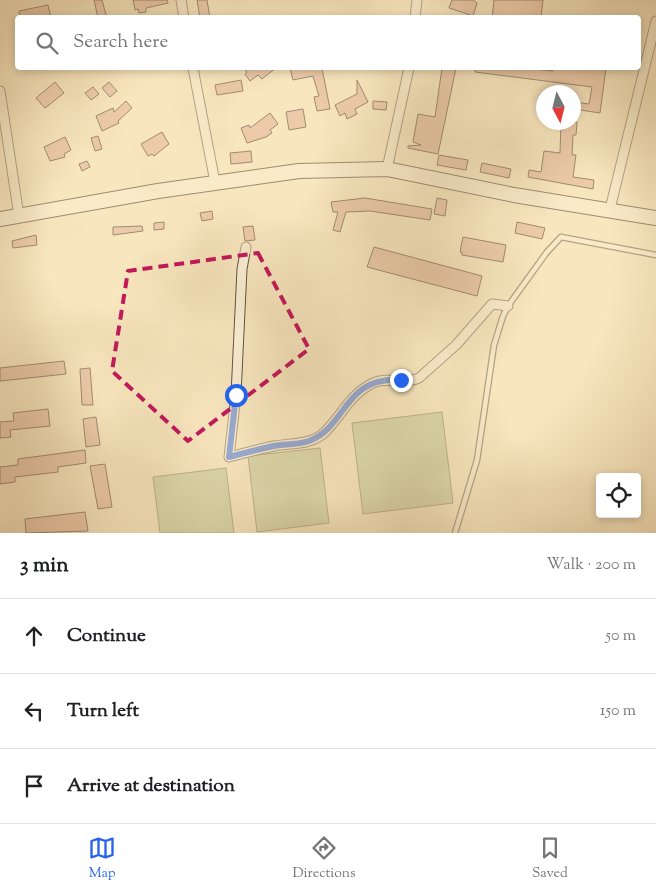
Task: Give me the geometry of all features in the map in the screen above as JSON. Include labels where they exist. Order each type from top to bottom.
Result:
[{"type":"street","points":[[181,0],[184,15]]},
{"type":"street","points":[[416,15],[418,0]]},
{"type":"street","points":[[610,209],[656,21]]},
{"type":"street","points":[[193,70],[215,182]]},
{"type":"street","points":[[387,169],[409,70]]},
{"type":"street","points":[[0,91],[19,216]]},
{"type":"street","points":[[0,219],[215,182],[299,171],[387,169],[514,195],[610,209],[656,218]]},
{"type":"street","points":[[246,247],[242,269],[236,395],[229,457],[274,446],[307,442],[324,433],[352,396],[374,382],[419,378],[456,345],[492,304],[508,306]]},
{"type":"lane","points":[[456,533],[478,460],[494,345],[508,306],[547,252],[561,236],[656,255]]},
{"type":"highlighted area","points":[[258,253],[309,349],[188,441],[112,371],[128,271]]},
{"type":"green space","points":[[442,412],[453,503],[363,514],[352,423]]},
{"type":"green space","points":[[320,448],[329,523],[257,532],[248,456]]},
{"type":"green space","points":[[226,468],[234,533],[160,533],[153,477]]},
{"type":"building","points":[[94,0],[102,0],[106,15],[97,15]]},
{"type":"building","points":[[133,0],[167,0],[168,3],[146,8],[146,12],[139,13],[138,9],[135,10]]},
{"type":"building","points":[[197,0],[207,0],[210,15],[200,15]]},
{"type":"building","points":[[452,0],[473,0],[477,3],[473,15],[449,8]]},
{"type":"building","points":[[494,0],[543,0],[541,15],[492,15]]},
{"type":"building","points":[[48,5],[50,15],[20,15],[19,11]]},
{"type":"building","points":[[245,70],[273,70],[262,79],[258,75],[250,81],[245,74],[247,72]]},
{"type":"building","points":[[290,70],[322,70],[330,109],[317,111],[314,97],[319,96],[313,76],[293,80]]},
{"type":"building","points":[[442,70],[456,70],[438,154],[408,148],[408,146],[421,145],[413,142],[418,114],[435,117]]},
{"type":"building","points":[[475,70],[606,70],[600,113],[581,110],[581,103],[589,104],[592,87],[475,72]]},
{"type":"building","points":[[241,80],[243,91],[217,95],[215,85]]},
{"type":"building","points":[[357,80],[368,102],[355,109],[357,114],[347,119],[345,113],[340,116],[335,105],[357,94]]},
{"type":"building","points":[[55,82],[64,93],[45,108],[36,98]]},
{"type":"building","points":[[109,82],[117,91],[110,97],[102,88]]},
{"type":"building","points":[[93,87],[99,94],[91,100],[85,93]]},
{"type":"building","points":[[126,101],[132,108],[118,121],[119,123],[102,131],[96,116],[113,108],[114,112]]},
{"type":"building","points":[[373,101],[387,102],[386,110],[373,109]]},
{"type":"building","points":[[303,109],[306,127],[289,130],[286,112]]},
{"type":"building","points":[[270,113],[278,124],[270,130],[272,133],[247,143],[241,128],[249,125],[250,128]]},
{"type":"building","points":[[561,130],[576,130],[576,135],[573,135],[572,155],[576,155],[573,177],[594,180],[593,189],[528,177],[529,170],[541,172],[544,151],[560,153]]},
{"type":"building","points":[[162,132],[169,144],[154,156],[152,154],[148,156],[141,144]]},
{"type":"building","points":[[98,136],[102,149],[95,151],[91,138]]},
{"type":"building","points":[[65,137],[71,150],[64,154],[65,157],[50,161],[44,147]]},
{"type":"building","points":[[251,151],[252,162],[231,164],[230,153]]},
{"type":"building","points":[[439,155],[468,160],[466,170],[437,165]]},
{"type":"building","points":[[87,161],[90,167],[82,171],[79,164]]},
{"type":"building","points":[[482,163],[511,169],[509,178],[480,172]]},
{"type":"building","points":[[365,198],[432,209],[430,220],[370,211],[346,212],[340,232],[333,230],[338,212],[333,212],[331,202]]},
{"type":"building","points":[[437,198],[447,200],[445,216],[434,214]]},
{"type":"building","points":[[212,211],[213,219],[202,221],[200,213]]},
{"type":"building","points":[[164,222],[164,229],[154,230],[154,223]]},
{"type":"building","points":[[517,222],[545,228],[542,239],[515,233]]},
{"type":"building","points":[[142,226],[143,231],[113,235],[113,227]]},
{"type":"building","points":[[253,226],[255,240],[245,241],[243,227]]},
{"type":"building","points":[[36,235],[37,245],[13,248],[12,241]]},
{"type":"building","points":[[463,237],[506,245],[503,262],[462,255],[462,252],[460,252]]},
{"type":"building","points":[[374,247],[482,276],[477,296],[367,267]]},
{"type":"building","points":[[64,361],[66,374],[0,381],[0,368]]},
{"type":"building","points":[[90,368],[93,405],[82,405],[80,369]]},
{"type":"building","points":[[48,409],[50,426],[10,430],[11,437],[0,438],[0,422],[14,421],[13,413]]},
{"type":"building","points":[[96,417],[100,445],[86,447],[83,419]]},
{"type":"building","points":[[85,450],[86,463],[58,467],[58,472],[15,477],[15,482],[0,484],[0,467],[18,465],[18,459]]},
{"type":"building","points":[[105,464],[112,507],[98,509],[90,466]]},
{"type":"building","points":[[85,512],[88,531],[26,533],[25,519]]},
{"type":"route","points":[[236,395],[229,457],[274,446],[307,442],[324,433],[352,396],[374,382],[401,380]]}]
